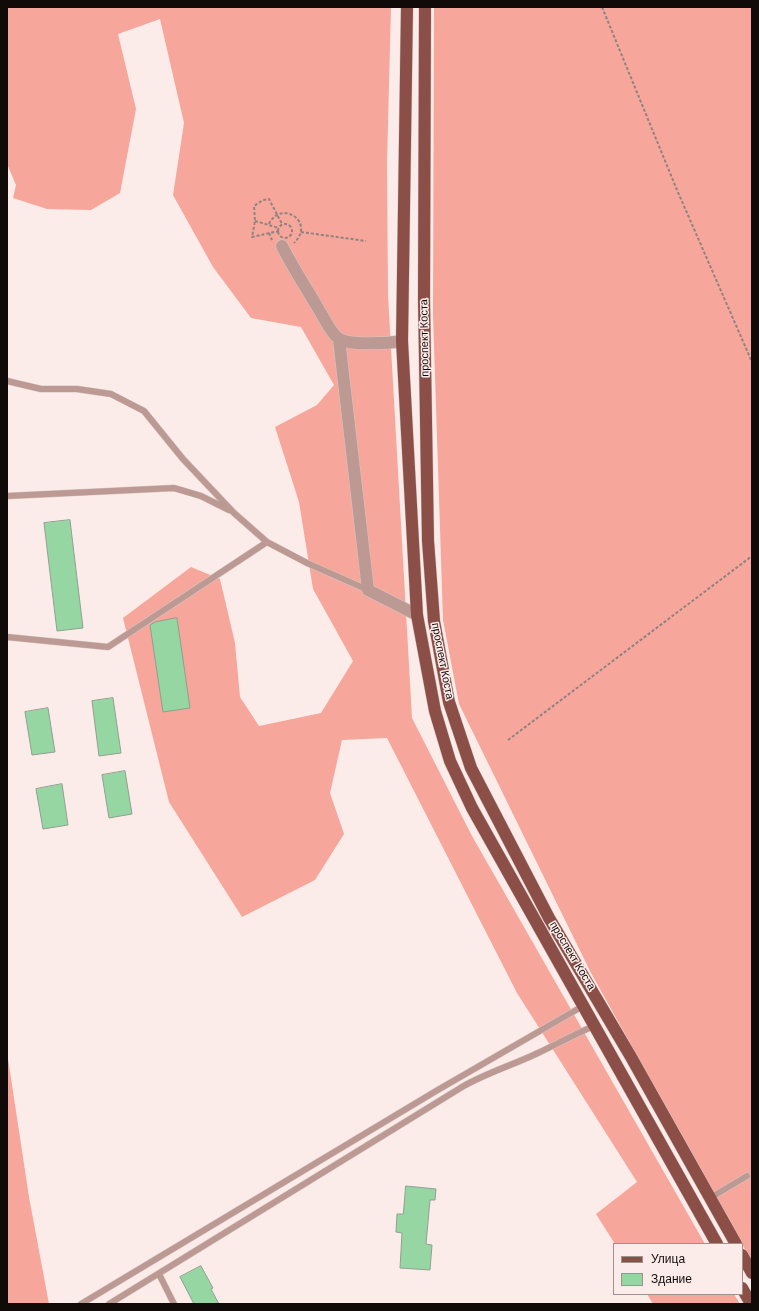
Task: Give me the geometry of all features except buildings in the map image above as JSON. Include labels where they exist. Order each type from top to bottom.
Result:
[{"type":"main road","name":"проспект Коста","points":[[407,7],[402,341],[417,615],[435,711],[450,761],[472,808],[716,1243]]},
{"type":"main road","name":"проспект Коста","points":[[425,7],[424,299],[428,541],[434,620],[449,702],[471,768],[549,918],[632,1057],[735,1243]]},
{"type":"main road","points":[[743,1257],[752,1273]]},
{"type":"main road","points":[[743,1290],[751,1304]]},
{"type":"street","points":[[282,246],[330,328],[339,339],[368,590],[417,615]]},
{"type":"street","points":[[339,339],[351,342],[385,343],[402,341]]},
{"type":"lane","points":[[7,381],[41,389],[77,389],[111,394],[144,411],[183,459],[234,513],[267,542],[307,563],[368,590]]},
{"type":"lane","points":[[7,496],[174,488],[201,496],[234,513]]},
{"type":"lane","points":[[7,637],[108,647],[267,542]]},
{"type":"lane","points":[[81,1304],[436,1091],[583,1006]]},
{"type":"lane","points":[[109,1304],[478,1078],[538,1053],[576,1033],[594,1026]]},
{"type":"lane","points":[[710,1198],[747,1176]]},
{"type":"lane","points":[[159,1274],[174,1304]]},
{"type":"path","points":[[602,7],[674,182],[752,362]]},
{"type":"path","points":[[269,199],[282,224],[279,230],[252,237],[255,221],[254,206],[263,200],[269,199]]},
{"type":"path","points":[[269,224],[278,214],[284,213],[294,216],[299,220],[301,226],[301,232],[298,239],[290,245],[282,246],[276,244],[270,238],[269,232]]},
{"type":"path","points":[[255,221],[269,224],[279,230],[280,235],[284,237],[291,234],[292,230],[290,226],[287,224],[282,224]]},
{"type":"path","points":[[301,232],[366,241]]},
{"type":"path","points":[[508,740],[752,556]]},
{"type":"shaded area","points":[[7,7],[391,7],[387,163],[388,295],[412,718],[472,836],[704,1243],[614,1243],[596,1214],[637,1182],[517,993],[387,738],[342,740],[330,793],[344,834],[315,880],[242,917],[169,802],[123,618],[191,567],[220,579],[235,643],[240,697],[259,726],[321,713],[353,661],[313,589],[299,502],[275,427],[317,405],[334,385],[301,327],[251,318],[213,267],[173,195],[184,123],[160,19],[118,34],[136,109],[120,193],[91,210],[47,209],[13,198],[16,185],[7,164]]},
{"type":"shaded area","points":[[434,7],[752,7],[752,1262],[743,1246],[743,1243],[741,1243],[591,973],[459,704],[443,620],[433,315]]},
{"type":"shaded area","points":[[7,1052],[29,1197],[49,1304],[7,1304]]},
{"type":"shaded area","points":[[648,1295],[735,1295],[740,1304],[653,1304]]}]
